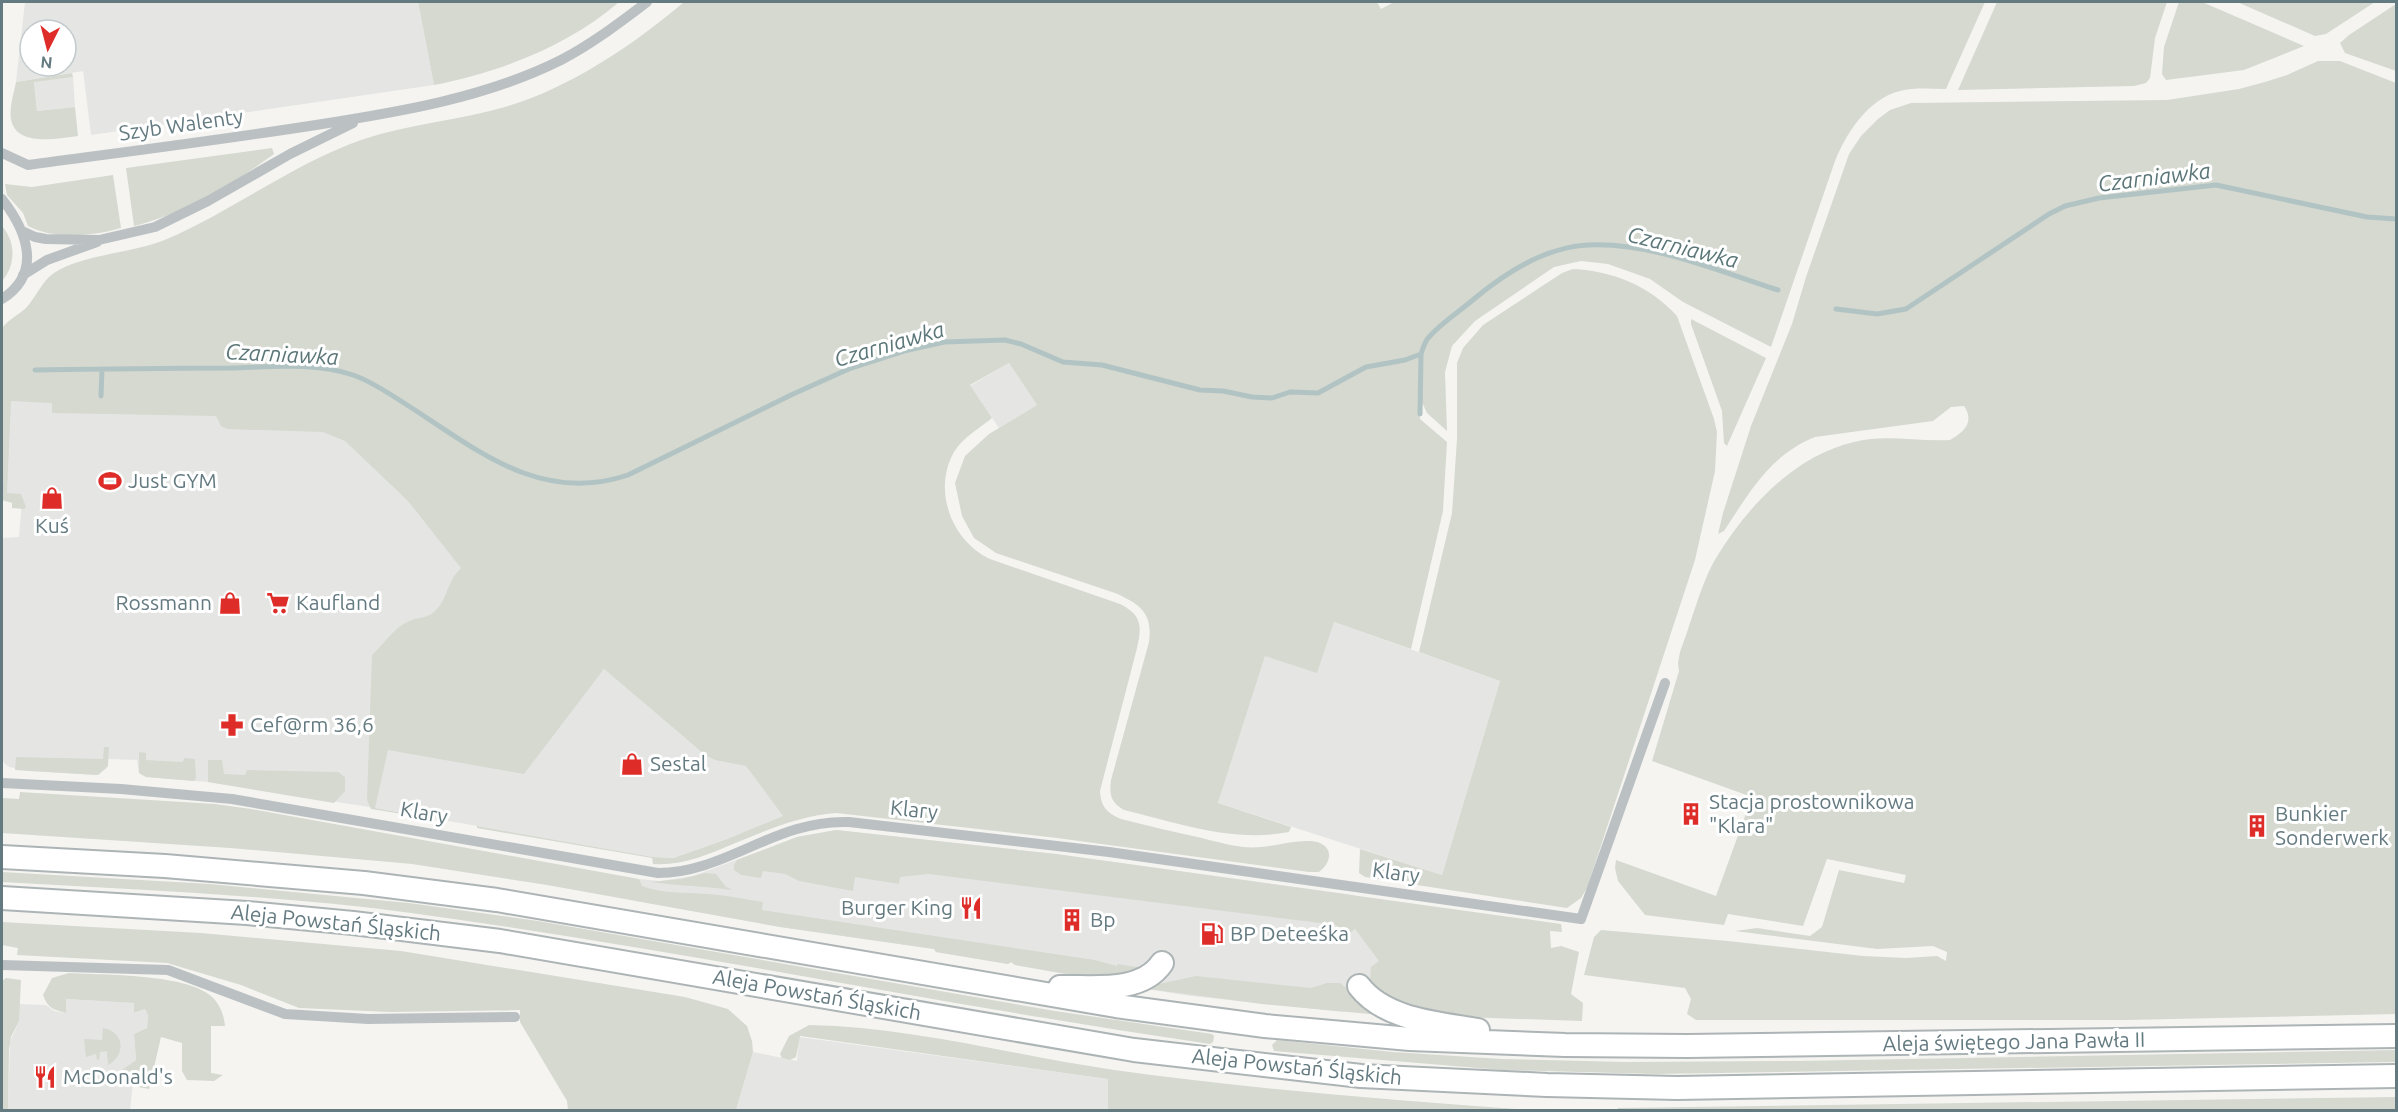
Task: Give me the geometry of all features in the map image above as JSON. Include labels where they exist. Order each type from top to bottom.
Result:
[{"type":"main road","points":[[2,842],[165,866]]},
{"type":"main road","name":"Aleja Powstań Śląskich","points":[[2,857],[165,866],[364,883],[497,900],[1005,988],[1265,1026],[1410,1039],[1632,1046]]},
{"type":"main road","name":"Aleja Powstań Śląskich","points":[[2,898],[247,913],[500,941],[1134,1050],[1228,1061],[1361,1076],[1632,1087]]},
{"type":"main road","points":[[2,912],[122,905]]},
{"type":"main road","points":[[1005,988],[1132,983],[1150,976],[1162,963]]},
{"type":"main road","points":[[1359,986],[1382,1007],[1428,1021],[1565,1045]]},
{"type":"main road","name":"Aleja świętego Jana Pawła II","points":[[1632,1046],[2397,1036]]},
{"type":"main road","name":"Aleja świętego Jana Pawła II","points":[[1632,1087],[2397,1076]]},
{"type":"street","name":"Szyb Walenty","points":[[2,153],[28,165],[278,132],[367,117],[452,99],[507,83],[560,60],[602,36],[647,2]]},
{"type":"street","name":"Szyb Walenty","points":[[2,299],[19,284],[23,275],[47,260],[99,240],[146,230],[176,218],[290,154],[367,117]]},
{"type":"street","points":[[2,199],[6,209],[22,231],[27,263],[23,275]]},
{"type":"street","name":"Szyb Walenty","points":[[22,231],[46,239],[99,240]]},
{"type":"street","name":"Klary","points":[[2,783],[121,789],[232,799],[658,873],[690,869],[800,826],[849,822],[1087,849],[1581,919],[1665,683]]},
{"type":"street","points":[[2,965],[168,970],[285,1014],[368,1019],[515,1017]]},
{"type":"shaded area","points":[[25,2],[418,2],[434,85],[91,135],[83,71],[78,72],[78,18],[23,18]]},
{"type":"shaded area","points":[[418,2],[619,2],[578,31],[532,55],[483,73],[434,85]]},
{"type":"shaded area","points":[[684,2],[1377,2],[1381,9],[1394,2],[1985,2],[1946,89],[1911,89],[1889,95],[1869,109],[1852,128],[1835,161],[1771,347],[1683,302],[1650,279],[1608,264],[1581,261],[1554,267],[1475,321],[1452,346],[1445,372],[1447,431],[1427,413],[1420,398],[1420,419],[1447,442],[1443,511],[1411,649],[1334,622],[1317,673],[1265,656],[1218,803],[1291,827],[1289,832],[1247,835],[1206,830],[1124,810],[1116,804],[1110,790],[1111,780],[1149,642],[1147,617],[1138,606],[1115,593],[996,553],[974,538],[962,516],[955,483],[965,456],[989,434],[1037,405],[1009,363],[970,385],[992,418],[962,442],[954,452],[948,467],[945,483],[946,498],[956,528],[977,551],[990,559],[1120,604],[1133,612],[1139,622],[1140,633],[1137,648],[1100,791],[1106,809],[1121,819],[1224,844],[1261,847],[1314,841],[1325,846],[1329,858],[1319,872],[1309,872],[1057,838],[836,813],[796,820],[704,856],[664,864],[653,864],[652,858],[477,828],[477,826],[653,857],[673,858],[783,816],[746,766],[715,760],[705,755],[604,669],[524,774],[388,750],[375,808],[453,822],[371,809],[367,800],[372,655],[402,625],[434,612],[442,602],[452,579],[461,568],[408,501],[345,441],[323,432],[227,429],[221,426],[216,416],[52,413],[52,403],[11,401],[7,493],[21,494],[26,507],[24,509],[12,508],[12,503],[2,500],[2,328],[26,308],[46,280],[54,273],[78,262],[167,239],[216,215],[313,161],[364,139],[505,107],[553,89],[622,49]]},
{"type":"shaded area","points":[[1997,2],[2167,2],[2155,38],[2150,78],[2146,83],[2134,86],[1958,90]]},
{"type":"shaded area","points":[[2179,2],[2202,2],[2304,46],[2244,70],[2166,80],[2162,74],[2164,47]]},
{"type":"shaded area","points":[[2237,2],[2375,2],[2326,34],[2315,36]]},
{"type":"shaded area","points":[[2396,4],[2396,71],[2345,53],[2340,43]]},
{"type":"shaded area","points":[[2318,61],[2340,61],[2396,83],[2396,1014],[2126,1020],[1696,1020],[1687,1014],[1691,999],[1685,988],[1584,975],[1594,937],[1601,930],[1863,956],[1906,958],[1937,956],[1946,961],[1947,952],[1933,946],[1877,949],[1735,931],[1757,928],[1810,936],[1822,927],[1839,870],[1904,883],[1906,875],[1827,859],[1803,926],[1728,914],[1724,925],[1645,915],[1618,881],[1615,868],[1616,860],[1716,896],[1752,797],[1652,761],[1679,671],[1680,652],[1701,591],[1716,558],[1742,520],[1774,486],[1792,471],[1832,449],[1854,442],[1890,438],[1950,440],[1960,434],[1968,422],[1964,406],[1951,407],[1933,421],[1815,437],[1785,454],[1762,476],[1724,531],[1718,534],[1751,426],[1792,324],[1849,154],[1861,136],[1890,110],[1911,103],[2167,100],[2239,89],[2287,75]]},
{"type":"shaded area","points":[[18,64],[18,78],[40,78],[16,82]]},
{"type":"shaded area","points":[[41,78],[65,78],[34,82],[37,111],[75,107],[78,136],[39,139],[21,134],[11,119],[11,105],[16,82]]},
{"type":"shaded area","points":[[73,78],[75,107],[37,111],[34,81]]},
{"type":"shaded area","points":[[272,148],[274,154],[207,197],[171,214],[134,226],[126,168]]},
{"type":"shaded area","points":[[113,175],[121,228],[86,235],[61,235],[28,226],[23,213],[7,195],[5,184],[32,187]]},
{"type":"shaded area","points":[[2,226],[12,246],[12,261],[2,281]]},
{"type":"shaded area","points":[[1573,269],[1602,273],[1630,282],[1655,296],[1677,316],[1717,432],[1715,471],[1695,560],[1587,888],[1581,898],[1567,908],[1365,877],[1359,873],[1360,849],[1442,875],[1500,681],[1419,652],[1452,513],[1457,439],[1457,363],[1463,348],[1483,325],[1562,273]]},
{"type":"shaded area","points":[[1691,319],[1766,358],[1727,446],[1724,443],[1722,411]]},
{"type":"shaded area","points":[[1009,363],[1037,405],[999,428],[970,386]]},
{"type":"shaded area","points":[[2,399],[318,411],[443,529],[590,685],[604,669],[705,755],[746,766],[784,816],[672,858],[653,857],[369,807],[208,782],[146,777],[139,773],[137,760],[108,759],[107,768],[98,775],[27,771],[9,767],[2,761],[2,538],[19,537],[22,500],[6,498]]},
{"type":"shaded area","points":[[1334,622],[1500,681],[1442,875],[1218,803],[1265,655]]},
{"type":"shaded area","points":[[104,747],[109,747],[108,766],[98,775],[15,770],[16,757],[103,759]]},
{"type":"shaded area","points":[[139,752],[146,753],[146,760],[183,762],[184,758],[195,759],[196,778],[194,781],[146,777],[139,773]]},
{"type":"shaded area","points":[[208,760],[222,760],[224,774],[245,775],[247,770],[338,772],[345,777],[345,791],[334,803],[208,782]]},
{"type":"shaded area","points":[[20,792],[215,804],[251,809],[639,879],[642,886],[658,890],[721,895],[763,902],[762,910],[1095,960],[1117,966],[1117,964],[1144,968],[1136,975],[1091,978],[1015,965],[1011,962],[1008,964],[936,952],[934,949],[780,927],[547,885],[412,864],[230,848],[2,833],[2,798],[19,799]]},
{"type":"shaded area","points":[[836,830],[1056,854],[1354,895],[1399,1004],[1343,1012],[1191,996],[1015,965],[1011,962],[1008,964],[936,952],[934,949],[780,927],[636,901],[639,879],[660,881],[693,876],[797,837]]},
{"type":"shaded area","points":[[836,830],[1056,854],[1561,924],[1562,932],[1550,931],[1551,948],[1561,946],[1579,952],[1571,994],[1583,1003],[1582,1021],[1432,1016],[1388,1001],[1370,982],[1371,967],[1379,961],[1355,929],[1347,935],[1336,925],[929,874],[900,877],[899,884],[855,877],[853,891],[799,881],[785,874],[763,871],[761,878],[741,875],[734,870],[737,860],[797,837]]},
{"type":"shaded area","points":[[2,872],[210,884],[409,903],[538,921],[1055,1011],[1214,1036],[1210,1044],[1110,1029],[611,943],[411,913],[258,897],[2,882]]},
{"type":"shaded area","points":[[705,873],[716,874],[726,887],[733,890],[651,882],[681,879]]},
{"type":"shaded area","points":[[2,922],[201,933],[401,951],[685,997],[728,1009],[747,1026],[753,1052],[736,1110],[568,1110],[567,1101],[520,1022],[520,1010],[390,1012],[299,1008],[241,985],[167,963],[17,955],[18,948],[2,945]]},
{"type":"shaded area","points":[[69,973],[123,975],[183,983],[211,996],[221,1010],[225,1026],[211,1026],[211,1073],[223,1075],[214,1081],[187,1080],[182,1071],[182,1043],[161,1037],[149,1089],[133,1086],[134,1074],[122,1070],[136,1060],[134,1034],[147,1028],[148,1015],[145,1009],[134,1013],[134,1003],[66,999],[66,1013],[54,1009],[46,1002],[43,995],[52,978]]},
{"type":"shaded area","points":[[1196,976],[1311,988],[1327,983],[1340,983],[1364,1002],[1391,1016],[1262,1004],[1140,988]]},
{"type":"shaded area","points":[[6,978],[21,980],[19,1021],[11,1037],[9,1050],[8,1110],[2,1110],[2,981]]},
{"type":"shaded area","points":[[66,999],[134,1003],[135,1013],[145,1009],[148,1015],[147,1028],[134,1034],[136,1060],[123,1070],[134,1074],[130,1110],[8,1110],[10,1042],[19,1021],[19,1004],[46,1005],[54,1011],[66,1013]]},
{"type":"shaded area","points":[[809,1025],[924,1036],[1076,1064],[1166,1077],[1321,1093],[1529,1110],[1108,1110],[1108,1079],[800,1036],[796,1057],[790,1060],[782,1058],[780,1054],[789,1036]]},
{"type":"shaded area","points":[[103,1028],[116,1034],[121,1044],[118,1056],[108,1065],[107,1051],[100,1052],[99,1060],[96,1054],[86,1057],[84,1039],[102,1040]]},
{"type":"shaded area","points":[[799,1037],[1108,1079],[1108,1110],[736,1110],[753,1052],[797,1061]]},
{"type":"shaded area","points":[[1277,1040],[1393,1052],[1502,1059],[1625,1062],[2396,1050],[2396,1062],[1655,1074],[1502,1070],[1274,1051],[1272,1045]]},
{"type":"shaded area","points":[[2396,1097],[2396,1110],[1618,1110],[1618,1108]]},
{"type":"waterway","name":"Czarniawka","points":[[1836,309],[1877,314],[1906,309],[2049,214],[2065,206],[2099,198],[2216,185],[2367,217],[2396,219]]},
{"type":"waterway","name":"Czarniawka","points":[[35,370],[292,366],[323,368],[353,375],[373,384],[456,437],[509,467],[537,477],[565,483],[596,482],[628,475],[851,368],[904,351],[944,342],[1005,340],[1021,344],[1063,362],[1102,365],[1200,390],[1272,398],[1290,392],[1318,393],[1366,367],[1405,360],[1421,354],[1426,340],[1486,289],[1527,263],[1572,247],[1612,245],[1660,253],[1778,290]]},
{"type":"waterway","points":[[1420,414],[1421,354]]},
{"type":"waterway","points":[[101,396],[102,369]]},
{"type":"place","name":"Just GYM","points":[[110,481]]},
{"type":"place","name":"Kuś","points":[[52,498]]},
{"type":"place","name":"Rossmann","points":[[230,603]]},
{"type":"place","name":"Kaufland","points":[[278,603]]},
{"type":"place","name":"Cef@rm 36,6","points":[[232,725]]},
{"type":"place","name":"Sestal","points":[[632,764]]},
{"type":"place","name":"Stacja prostownikowa \"Klara\"","points":[[1691,814]]},
{"type":"place","name":"Bunkier Sonderwerk","points":[[2257,826]]},
{"type":"place","name":"Burger King","points":[[971,908]]},
{"type":"place","name":"Bp","points":[[1072,920]]},
{"type":"place","name":"BP Deteeśka","points":[[1212,934]]},
{"type":"place","name":"McDonald's","points":[[45,1077]]}]
